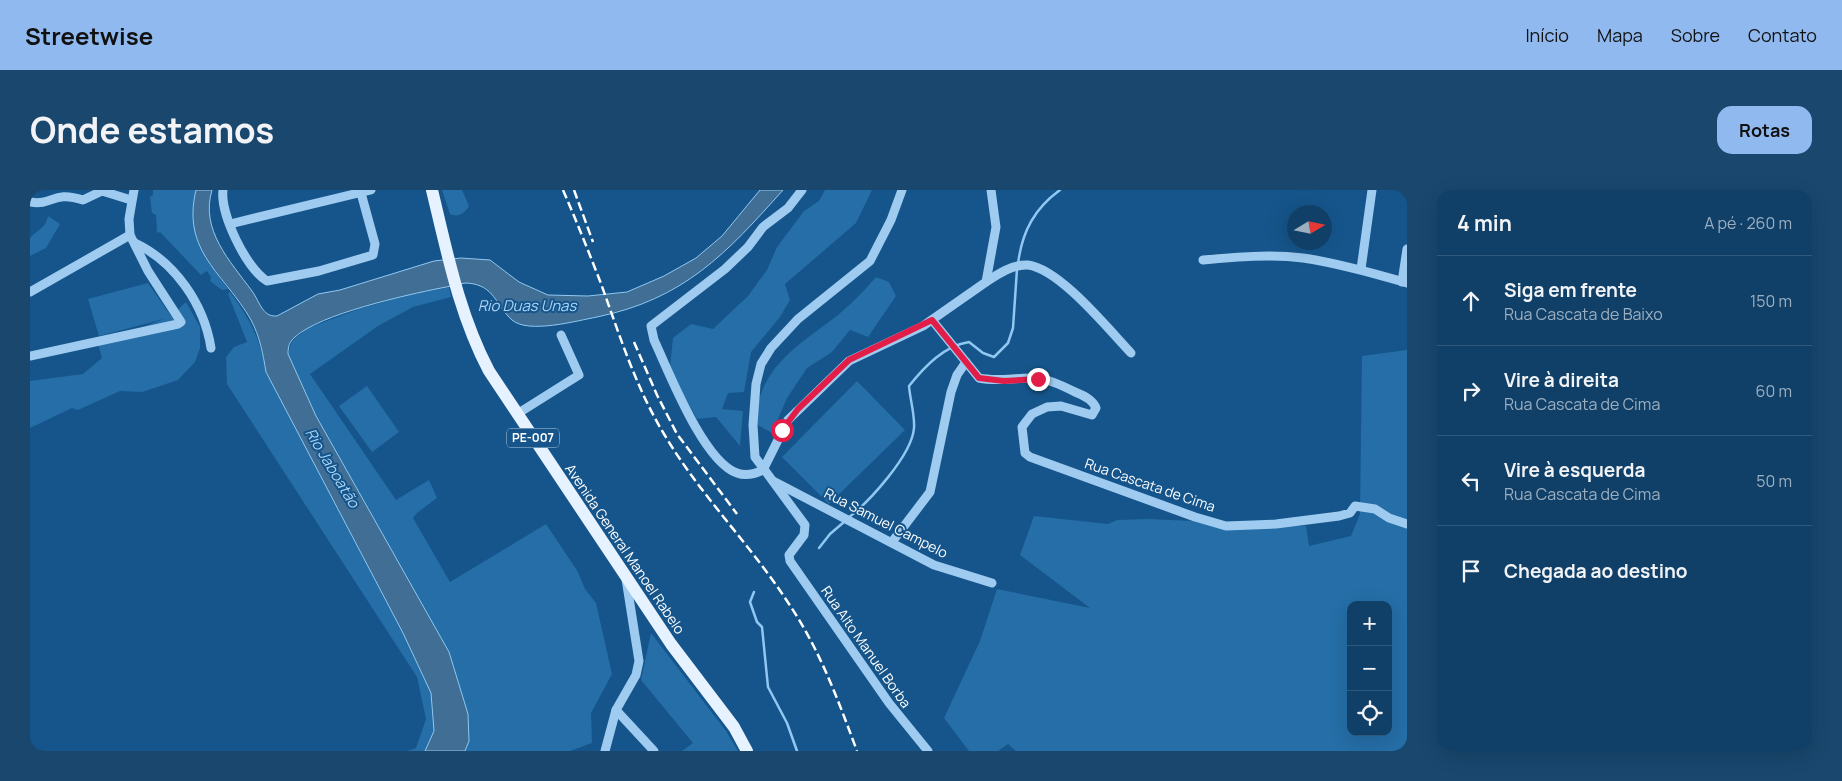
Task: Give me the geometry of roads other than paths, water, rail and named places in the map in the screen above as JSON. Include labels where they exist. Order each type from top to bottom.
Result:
[{"type":"main road","name":"Avenida General Manoel Rabelo","points":[[432,190],[456,291],[470,330],[484,360],[517,414],[625,577],[671,644],[734,726],[747,751]]},
{"type":"street","points":[[30,356],[180,323],[181,319],[148,271],[132,239],[131,200],[134,190]]},
{"type":"street","points":[[223,190],[223,206],[230,224],[255,271],[266,281],[319,271],[373,255],[375,244],[366,191],[230,224]]},
{"type":"street","points":[[763,470],[745,474],[732,471],[707,445],[690,420],[650,328],[725,269],[748,247],[763,227],[788,208],[802,190]]},
{"type":"street","points":[[771,480],[755,457],[753,440],[756,384],[760,364],[771,348],[798,320],[870,261],[891,220],[902,190]]},
{"type":"street","points":[[986,282],[996,227],[991,190]]},
{"type":"street","points":[[1361,269],[1372,190]]},
{"type":"street","points":[[30,202],[38,204],[60,194],[70,194],[83,200],[102,191],[131,200]]},
{"type":"street","points":[[30,292],[132,239]]},
{"type":"street","points":[[132,239],[152,252],[194,297],[208,330],[211,348]]},
{"type":"street","points":[[1203,260],[1250,256],[1302,258],[1361,269],[1404,282],[1407,250]]},
{"type":"street","points":[[763,470],[788,420],[849,360],[932,320],[999,273],[1013,268],[1023,265],[1030,266],[1054,277],[1078,298],[1131,353]]},
{"type":"street","points":[[892,542],[930,492],[951,392],[957,375],[966,362],[932,320]]},
{"type":"street","points":[[517,414],[579,375],[561,335]]},
{"type":"street","name":"Rua Cascata de Cima","points":[[966,362],[979,378],[1004,381],[1030,378],[1046,380],[1079,394],[1094,404],[1096,408],[1092,415],[1068,406],[1047,407],[1030,415],[1022,427],[1026,454],[1030,457],[1195,517],[1226,526],[1276,524],[1339,516],[1350,513],[1355,506],[1375,509],[1388,518],[1407,524]]},
{"type":"street","name":"Rua Samuel Campelo","points":[[771,480],[934,565],[992,583]]},
{"type":"street","name":"Rua Alto Manuel Borba","points":[[771,480],[804,525],[804,535],[789,555],[792,564],[866,672],[907,727],[928,751]]},
{"type":"street","points":[[605,751],[616,710],[636,675],[639,661],[625,577]]},
{"type":"street","points":[[616,710],[654,751]]},
{"type":"water","points":[[196,190],[212,190],[209,205],[210,218],[219,244],[262,308],[268,314],[277,316],[318,294],[340,290],[434,261],[461,258],[490,260],[519,282],[548,295],[588,296],[627,292],[664,276],[696,258],[722,236],[760,190],[783,190],[722,254],[701,271],[655,299],[628,309],[565,323],[529,326],[512,320],[494,297],[483,288],[464,283],[364,306],[343,313],[307,329],[290,343],[288,354],[316,416],[449,652],[468,714],[469,741],[465,751],[425,751],[434,731],[431,693],[403,633],[266,372],[259,339],[251,320],[208,261],[200,246],[195,230],[193,212]]},
{"type":"waterway","points":[[1018,264],[1026,231],[1031,221],[1043,205],[1060,190]]},
{"type":"waterway","points":[[848,518],[878,490],[906,451],[914,428],[909,386],[922,371],[943,352],[960,344],[969,342],[983,353],[994,357],[1008,343],[1013,328],[1017,269]]},
{"type":"waterway","points":[[819,548],[830,534],[844,522]]},
{"type":"waterway","points":[[754,592],[750,602],[757,622],[762,627],[768,687],[787,723],[797,751]]},
{"type":"railway","points":[[563,190],[644,397],[664,434],[693,478],[774,582],[800,621],[828,676],[857,751]]},
{"type":"railway","points":[[574,190],[593,242]]},
{"type":"railway","points":[[634,342],[657,395],[677,434],[737,514]]},
{"type":"water label","name":"Rio Duas Unas","points":[[527,306]]},
{"type":"water label","name":"Rio Jaboatão","points":[[332,468]]}]
